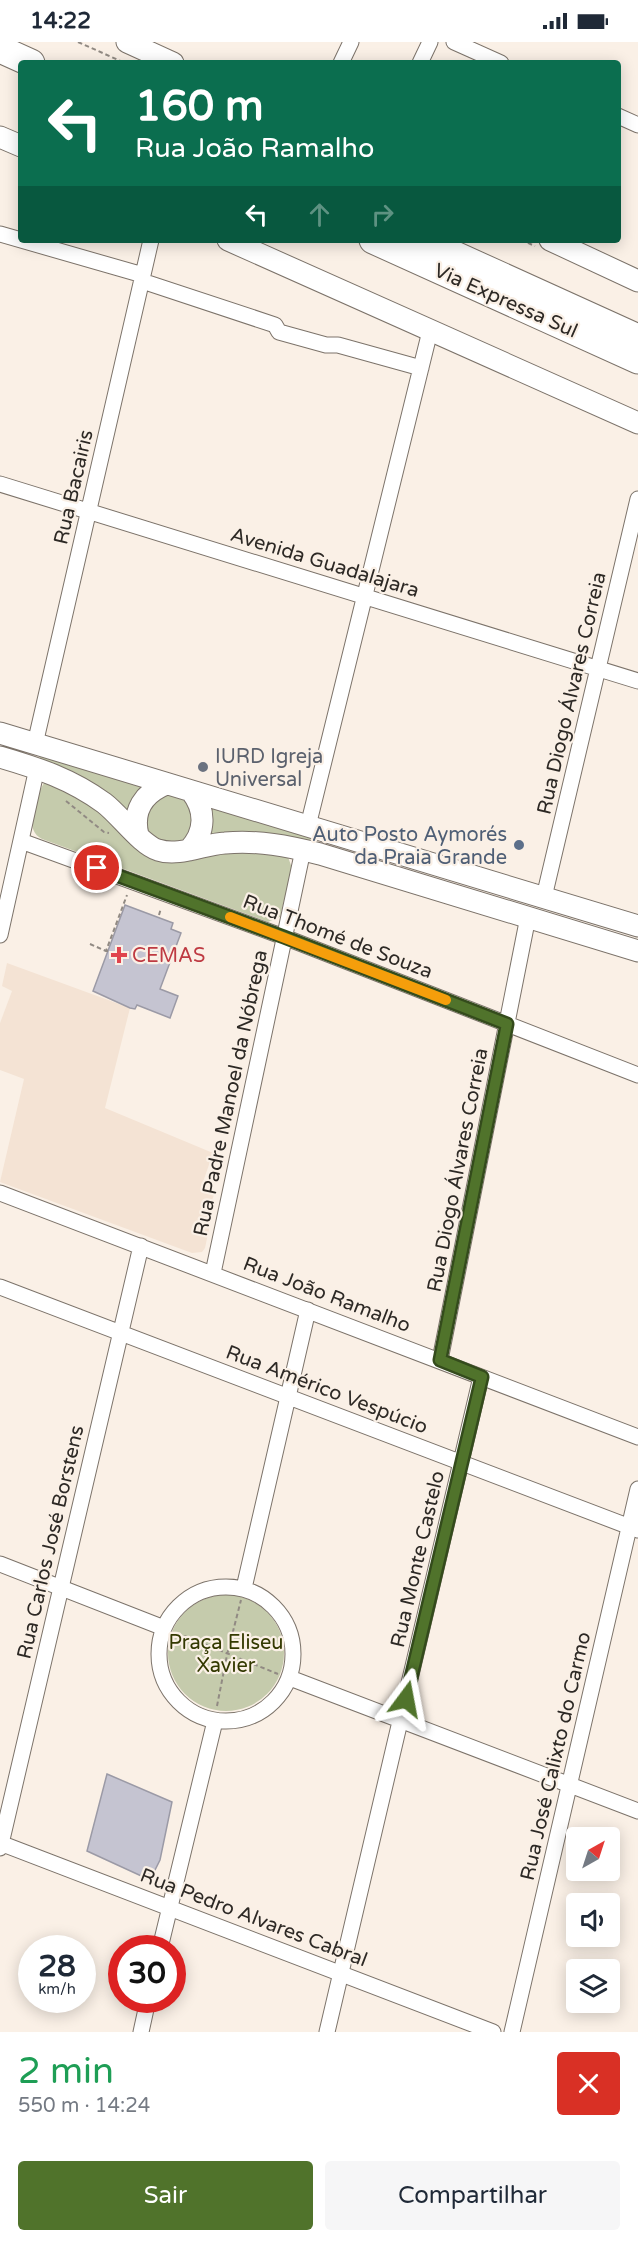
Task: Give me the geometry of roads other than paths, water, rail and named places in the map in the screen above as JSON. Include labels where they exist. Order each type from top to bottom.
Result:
[{"type":"highway","points":[[0,49],[25,60]]},
{"type":"highway","points":[[0,69],[18,78]]},
{"type":"highway","name":"Via Expressa Sul","points":[[380,243],[638,360]]},
{"type":"highway","name":"Via Expressa Sul","points":[[429,243],[638,339]]},
{"type":"highway","points":[[587,336],[638,374]]},
{"type":"main road","points":[[127,42],[166,60]]},
{"type":"main road","points":[[0,137],[18,146]]},
{"type":"main road","points":[[235,243],[638,423]]},
{"type":"main road","points":[[556,243],[638,281]]},
{"type":"main road","points":[[0,733],[638,926]]},
{"type":"main road","points":[[0,757],[64,778],[85,790],[114,811],[145,843],[161,852],[178,852],[213,844],[266,842],[303,850],[638,951]]},
{"type":"main road","points":[[138,835],[136,820],[141,804],[152,791],[166,783]]},
{"type":"main road","points":[[189,850],[201,832],[203,816],[201,806],[191,791]]},
{"type":"street","points":[[342,60],[351,42]]},
{"type":"street","points":[[421,60],[430,42]]},
{"type":"street","points":[[454,42],[494,60]]},
{"type":"street","points":[[621,117],[638,125]]},
{"type":"street","points":[[0,234],[18,240]]},
{"type":"street","points":[[29,243],[142,278],[275,324],[279,332],[326,345],[338,345],[421,368]]},
{"type":"street","name":"Rua Bacairis","points":[[35,744],[150,243]]},
{"type":"street","points":[[308,826],[430,331]]},
{"type":"street","name":"Avenida Guadalajara","points":[[0,484],[638,681]]},
{"type":"street","name":"Rua Diogo Álvares Correia","points":[[544,897],[638,500]]},
{"type":"street","points":[[0,935],[37,768]]},
{"type":"street","name":"Rua Thomé de Souza","points":[[21,841],[284,937],[638,1075]]},
{"type":"street","name":"Rua Padre Manoel da Nóbrega","points":[[213,1273],[303,850]]},
{"type":"street","name":"Rua Diogo Álvares Correia","points":[[440,1360],[528,918]]},
{"type":"street","name":"Rua João Ramalho","points":[[0,1193],[638,1437]]},
{"type":"street","name":"Rua Carlos José Borstens","points":[[0,1845],[141,1246]]},
{"type":"street","name":"Rua Américo Vespúcio","points":[[0,1287],[633,1529]]},
{"type":"street","points":[[244,1588],[308,1310]]},
{"type":"street","name":"Rua Monte Castelo","points":[[327,2032],[482,1377]]},
{"type":"street","name":"Rua José Calixto do Carmo","points":[[512,2032],[569,1785],[633,1529],[638,1489]]},
{"type":"street","points":[[0,1564],[164,1628]]},
{"type":"street","points":[[225,1586],[244,1588],[261,1596],[276,1608],[287,1623],[293,1641],[294,1660],[290,1678],[281,1695],[268,1708],[252,1717],[233,1721],[215,1720],[196,1714],[179,1702],[167,1686],[160,1667],[159,1647],[164,1628],[174,1611],[188,1598],[205,1589],[225,1586]]},
{"type":"street","points":[[290,1678],[638,1811]]},
{"type":"street","points":[[163,1935],[215,1720]]},
{"type":"street","name":"Rua Pedro Alvares Cabral","points":[[0,1845],[170,1907],[493,2032]]},
{"type":"street","points":[[141,2032],[145,2013]]},
{"type":"place","name":"IURD Igreja Universal","points":[[203,767]]},
{"type":"place","name":"Auto Posto Aymorés da Praia Grande","points":[[519,845]]},
{"type":"place","name":"CEMAS","points":[[119,955]]},
{"type":"park label","name":"Praça Eliseu Xavier","points":[[226,1654]]}]
